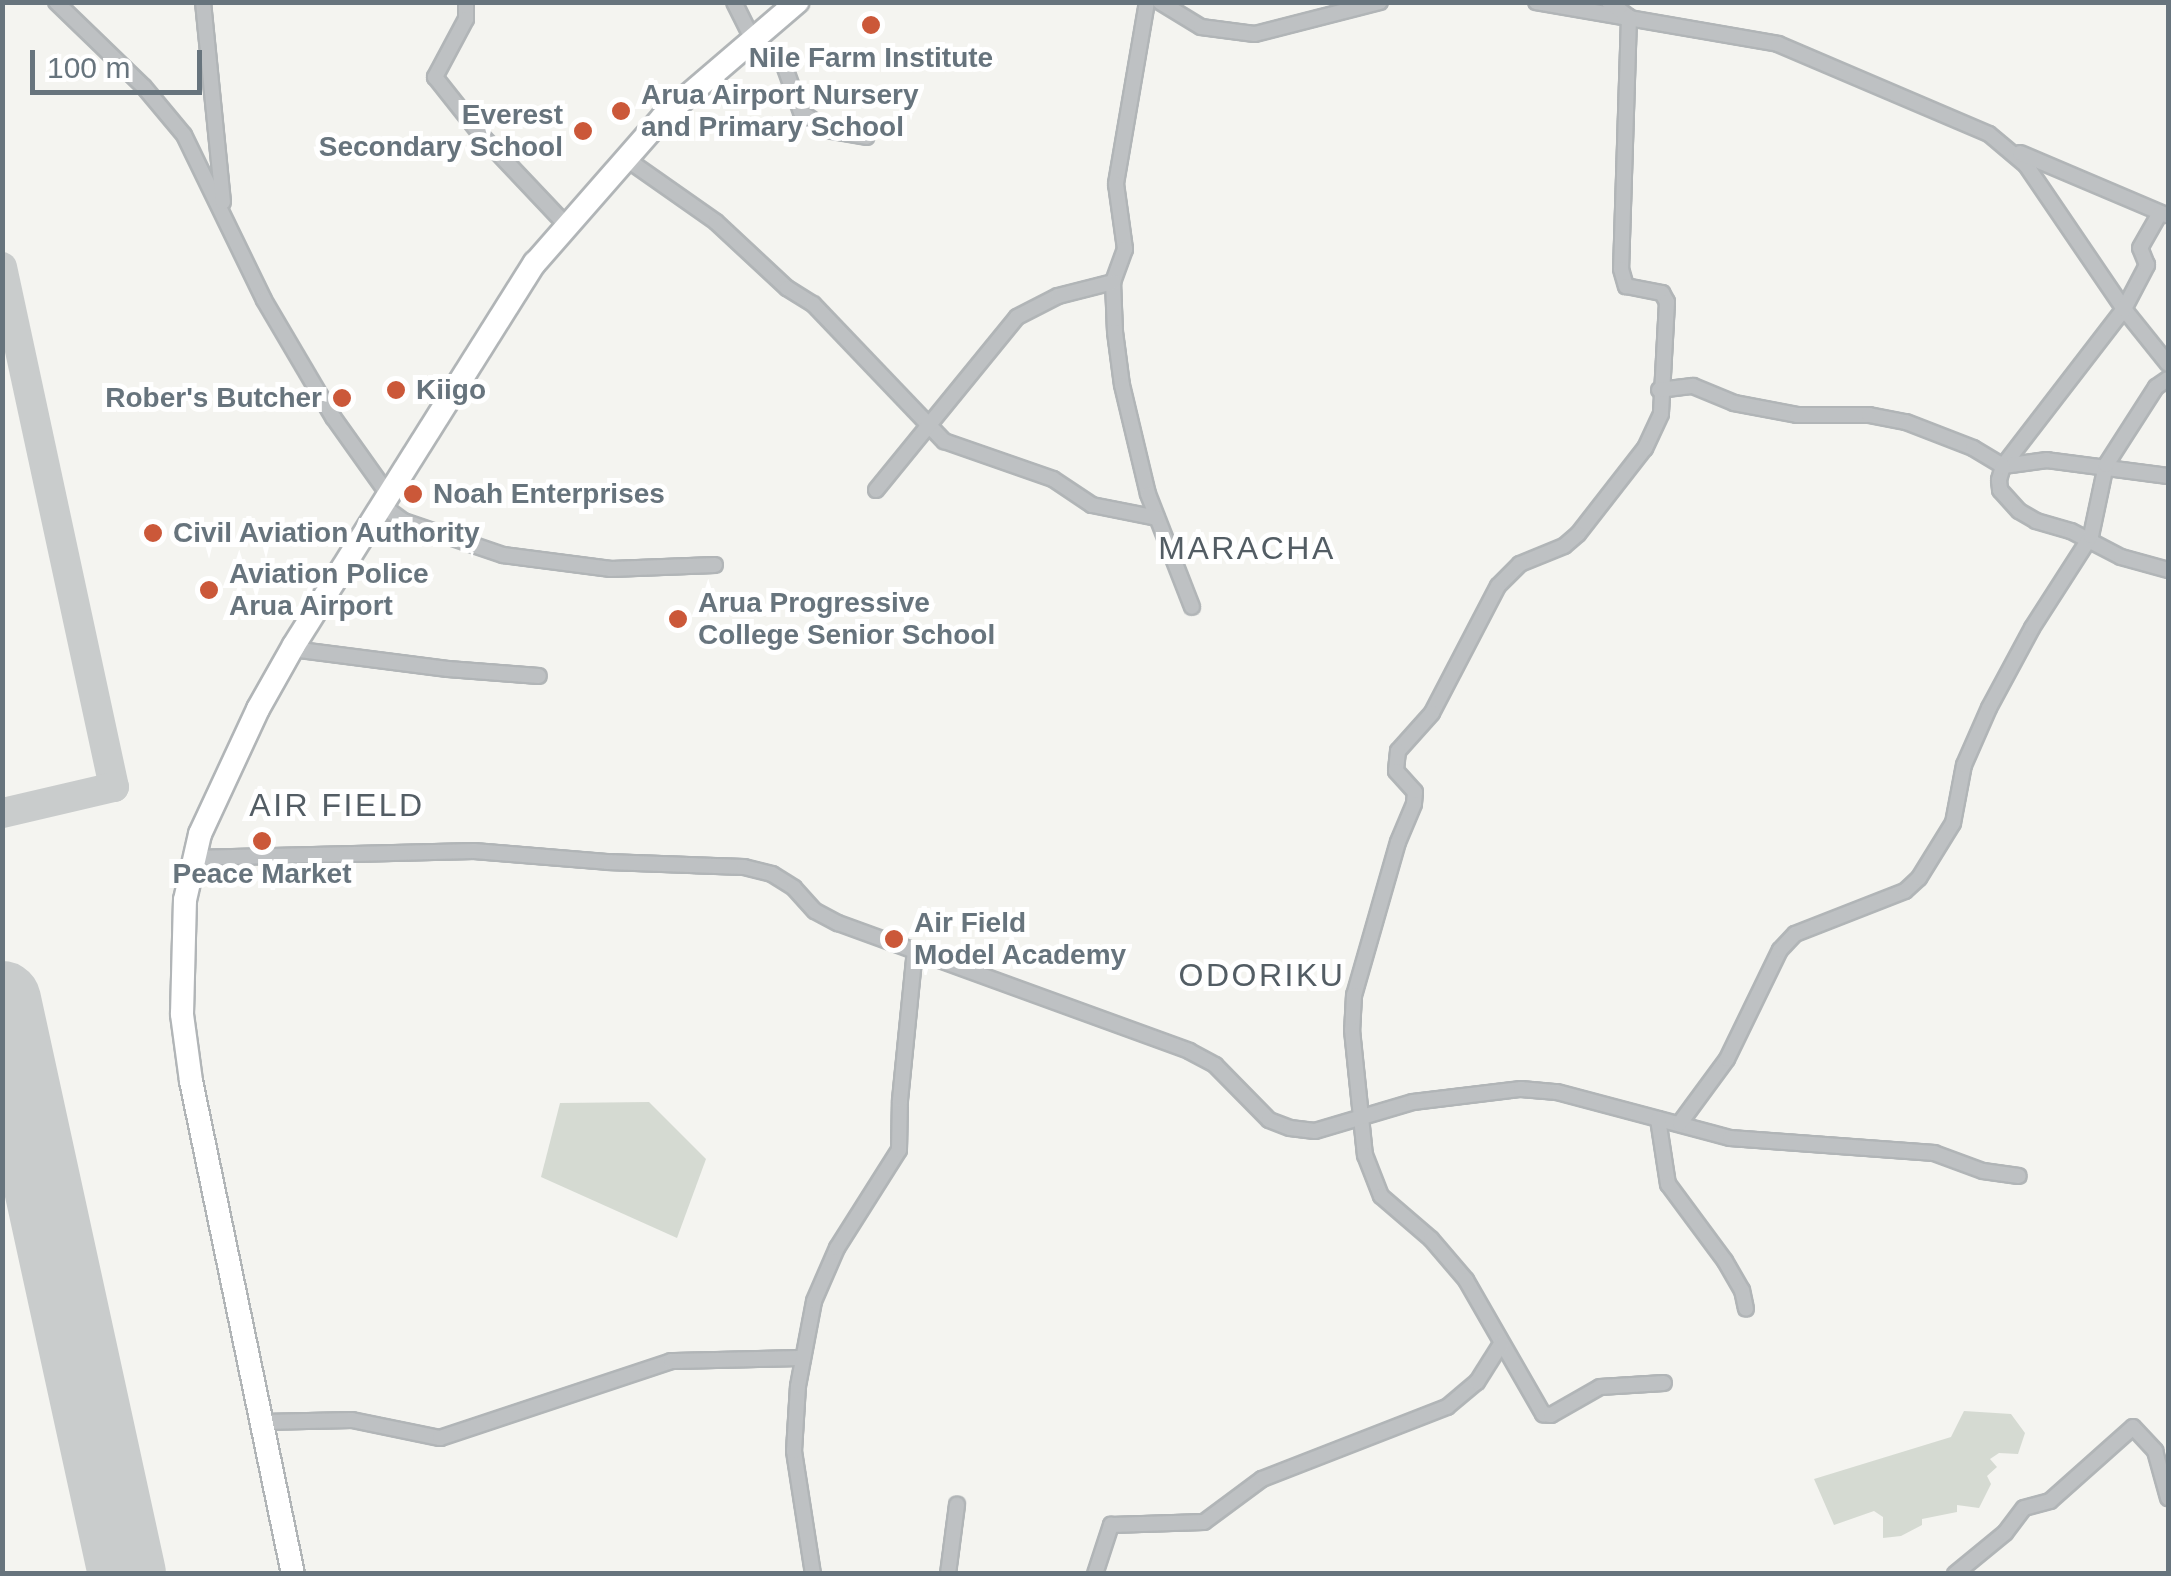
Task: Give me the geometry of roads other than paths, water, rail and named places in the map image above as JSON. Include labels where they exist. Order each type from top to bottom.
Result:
[{"type":"main road","points":[[294,1574],[190,1081],[180,954],[192,858],[224,777],[292,649],[535,263],[625,158],[698,84],[797,2]]},
{"type":"street","points":[[56,2],[166,112],[198,156],[264,300],[333,417],[403,522],[504,555],[611,569],[714,566]]},
{"type":"street","points":[[203,2],[224,208]]},
{"type":"street","points":[[466,2],[466,19],[436,78],[481,135],[566,225]]},
{"type":"street","points":[[734,2],[752,38],[784,65],[801,112],[827,130],[866,138]]},
{"type":"street","points":[[1147,2],[1116,184],[1125,249],[1113,282],[1122,385],[1157,518],[1192,607]]},
{"type":"street","points":[[1160,2],[1201,28],[1255,34],[1380,2]]},
{"type":"street","points":[[1536,2],[1801,52],[1990,134],[2014,151],[2164,214],[2140,248],[2146,265],[2124,309],[2003,466],[2000,490],[2020,511],[2121,557],[2168,570]]},
{"type":"street","points":[[1608,2],[1629,17]]},
{"type":"street","points":[[1629,17],[1621,269],[1626,286],[1665,296],[1661,414],[1644,448],[1564,546],[1520,564],[1498,586],[1432,713],[1395,758],[1396,771],[1411,786],[1415,800],[1398,842],[1354,995],[1352,1030],[1365,1154],[1381,1196],[1454,1264],[1533,1402],[1546,1416],[1600,1388],[1664,1382]]},
{"type":"street","points":[[2014,151],[2124,309],[2168,364]]},
{"type":"street","points":[[625,158],[716,222],[788,288],[812,304],[926,424],[962,450],[1053,479],[1092,505],[1157,518]]},
{"type":"street","points":[[876,490],[926,424],[1017,318],[1058,296],[1113,282]]},
{"type":"street","points":[[1680,1123],[1727,1060],[1787,942],[1830,917],[1913,886],[1953,823],[1964,766],[1989,708],[2032,628],[2089,540],[2106,465],[2125,441],[2156,387],[2168,380]]},
{"type":"street","points":[[1659,390],[1693,386],[1734,403],[1797,415],[1856,415],[1906,422],[1956,440],[2003,466],[2066,460],[2168,476]]},
{"type":"street","points":[[292,649],[540,676]]},
{"type":"street","points":[[192,858],[474,851],[607,862],[744,867],[772,874],[794,888],[816,911],[838,922],[1189,1050],[1215,1065],[1269,1120],[1290,1128],[1324,1129],[1448,1096],[1521,1089],[1557,1092],[1730,1138],[1934,1152],[1983,1171],[2019,1176]]},
{"type":"street","points":[[812,1574],[794,1451],[794,1412],[814,1301],[837,1248],[899,1150],[900,1100],[915,952]]},
{"type":"street","points":[[1658,1119],[1668,1184],[1725,1260],[1742,1290],[1746,1310]]},
{"type":"street","points":[[1095,1574],[1111,1525],[1204,1522],[1262,1479],[1448,1407],[1477,1382],[1501,1344]]},
{"type":"street","points":[[263,1422],[352,1420],[440,1438],[671,1361],[803,1358]]},
{"type":"street","points":[[1955,1574],[2005,1533],[2024,1508],[2050,1502],[2133,1427],[2154,1451],[2168,1498]]},
{"type":"street","points":[[948,1574],[957,1505]]},
{"type":"place","name":"Nile Farm Institute","points":[[871,25]]},
{"type":"place","name":"Arua Airport Nursery and Primary School","points":[[621,111]]},
{"type":"place","name":"Everest Secondary School","points":[[583,131]]},
{"type":"place","name":"Kiigo","points":[[396,390]]},
{"type":"place","name":"Rober's Butcher","points":[[342,398]]},
{"type":"place","name":"Noah Enterprises","points":[[413,494]]},
{"type":"place","name":"Civil Aviation Authority","points":[[153,533]]},
{"type":"place","name":"Aviation Police Arua Airport","points":[[209,590]]},
{"type":"place","name":"Arua Progressive College Senior School","points":[[678,619]]},
{"type":"place","name":"Peace Market","points":[[262,841]]},
{"type":"place","name":"Air Field Model Academy","points":[[894,939]]},
{"type":"district","name":"MARACHA","points":[[1247,548]]},
{"type":"district","name":"AIR FIELD","points":[[337,805]]},
{"type":"district","name":"ODORIKU","points":[[1262,975]]}]
